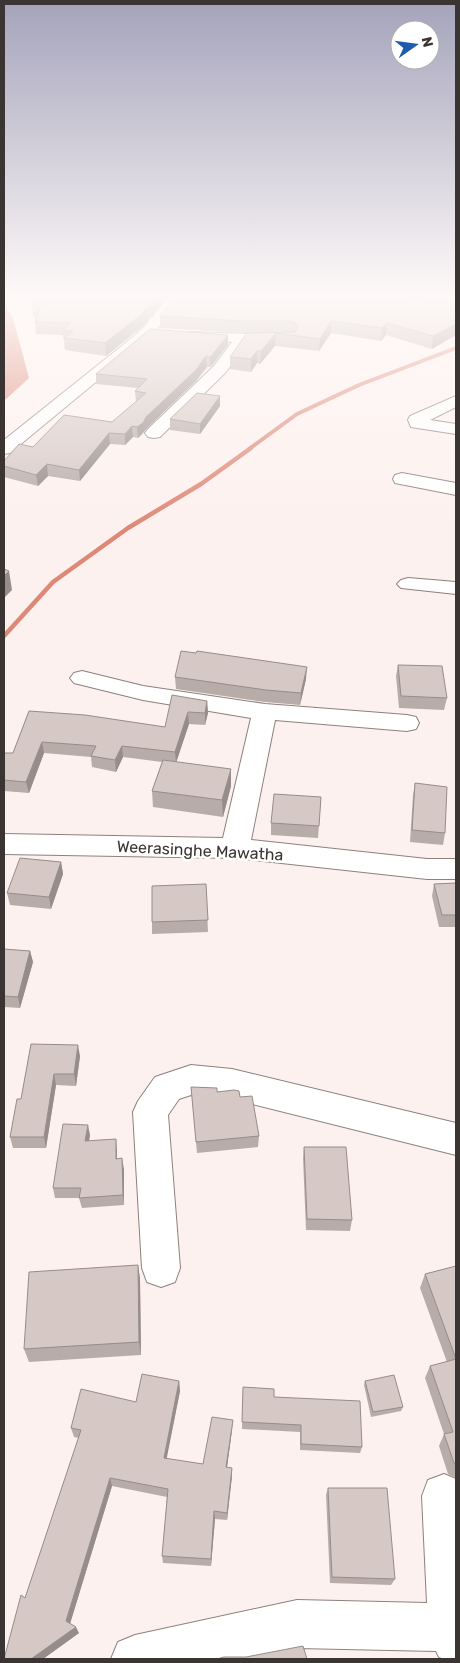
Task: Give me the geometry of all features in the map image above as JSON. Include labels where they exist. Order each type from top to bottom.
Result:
[{"type":"street","points":[[4,449],[98,372]]},
{"type":"street","points":[[154,433],[217,372]]},
{"type":"street","points":[[456,401],[416,420],[417,423],[456,429]]},
{"type":"street","points":[[402,479],[456,490]]},
{"type":"street","points":[[408,584],[456,588]]},
{"type":"street","points":[[82,678],[143,692],[265,712],[407,723]]},
{"type":"street","points":[[235,848],[265,712]]},
{"type":"street","name":"Weerasinghe Mawatha","points":[[4,844],[235,848],[427,869],[456,869]]},
{"type":"street","points":[[161,1268],[150,1112],[167,1088],[191,1080],[232,1084],[456,1139]]},
{"type":"street","points":[[135,1659],[297,1624],[454,1633],[444,1496]]},
{"type":"shaded area","points":[[4,372],[27,372],[29,378],[4,401]]},
{"type":"building","points":[[99,372],[194,372],[146,417],[143,423],[137,427],[132,426],[125,434],[109,433],[79,470],[47,464],[36,475],[4,466],[4,461],[19,444],[33,447],[64,415],[112,422],[146,393],[135,391],[147,379],[96,374]]},
{"type":"building","points":[[197,393],[220,396],[200,424],[170,419]]},
{"type":"building","points":[[4,569],[9,571],[4,576]]},
{"type":"building","points":[[181,651],[196,653],[197,651],[307,667],[301,693],[175,677]]},
{"type":"building","points":[[398,665],[442,666],[447,698],[401,696]]},
{"type":"building","points":[[172,695],[207,701],[205,713],[188,712],[175,752],[122,746],[115,760],[91,756],[96,746],[42,742],[26,782],[4,780],[4,753],[13,753],[29,711],[85,715],[165,727]]},
{"type":"building","points":[[163,760],[231,769],[222,800],[152,791]]},
{"type":"building","points":[[415,783],[447,787],[445,833],[412,830]]},
{"type":"building","points":[[274,794],[321,797],[319,826],[271,823]]},
{"type":"building","points":[[20,858],[61,862],[49,897],[7,893]]},
{"type":"building","points":[[456,883],[456,915],[442,915],[434,884]]},
{"type":"building","points":[[206,884],[208,920],[152,922],[152,886]]},
{"type":"building","points":[[4,949],[30,951],[18,997],[4,996]]},
{"type":"building","points":[[31,1044],[78,1045],[74,1074],[54,1074],[44,1137],[10,1137],[17,1099],[21,1099]]},
{"type":"building","points":[[191,1087],[217,1088],[217,1092],[234,1090],[239,1091],[240,1097],[252,1096],[259,1136],[196,1142]]},
{"type":"building","points":[[63,1124],[88,1125],[85,1141],[116,1139],[116,1159],[122,1158],[123,1195],[79,1198],[81,1188],[53,1188]]},
{"type":"building","points":[[304,1147],[346,1147],[352,1220],[307,1219]]},
{"type":"building","points":[[138,1265],[139,1342],[24,1349],[29,1272]]},
{"type":"building","points":[[456,1266],[456,1359],[425,1274]]},
{"type":"building","points":[[456,1359],[456,1464],[444,1434],[453,1432],[430,1366]]},
{"type":"building","points":[[142,1374],[179,1381],[164,1458],[203,1464],[212,1417],[233,1420],[226,1467],[232,1468],[227,1513],[214,1511],[211,1559],[162,1556],[168,1489],[110,1478],[66,1621],[76,1627],[31,1659],[4,1659],[21,1595],[25,1598],[81,1430],[71,1428],[81,1389],[136,1402]]},
{"type":"building","points":[[394,1375],[403,1407],[373,1412],[365,1381]]},
{"type":"building","points":[[243,1387],[274,1389],[274,1397],[360,1401],[362,1447],[301,1444],[301,1425],[242,1422]]},
{"type":"building","points":[[328,1488],[387,1488],[395,1579],[332,1577]]},
{"type":"building","points":[[303,1646],[307,1659],[217,1659],[224,1657],[246,1657]]},
{"type":"waterway","points":[[249,449],[297,414],[359,385],[394,372]]},
{"type":"waterway","points":[[4,636],[53,582],[128,528],[201,484],[251,448]]}]
